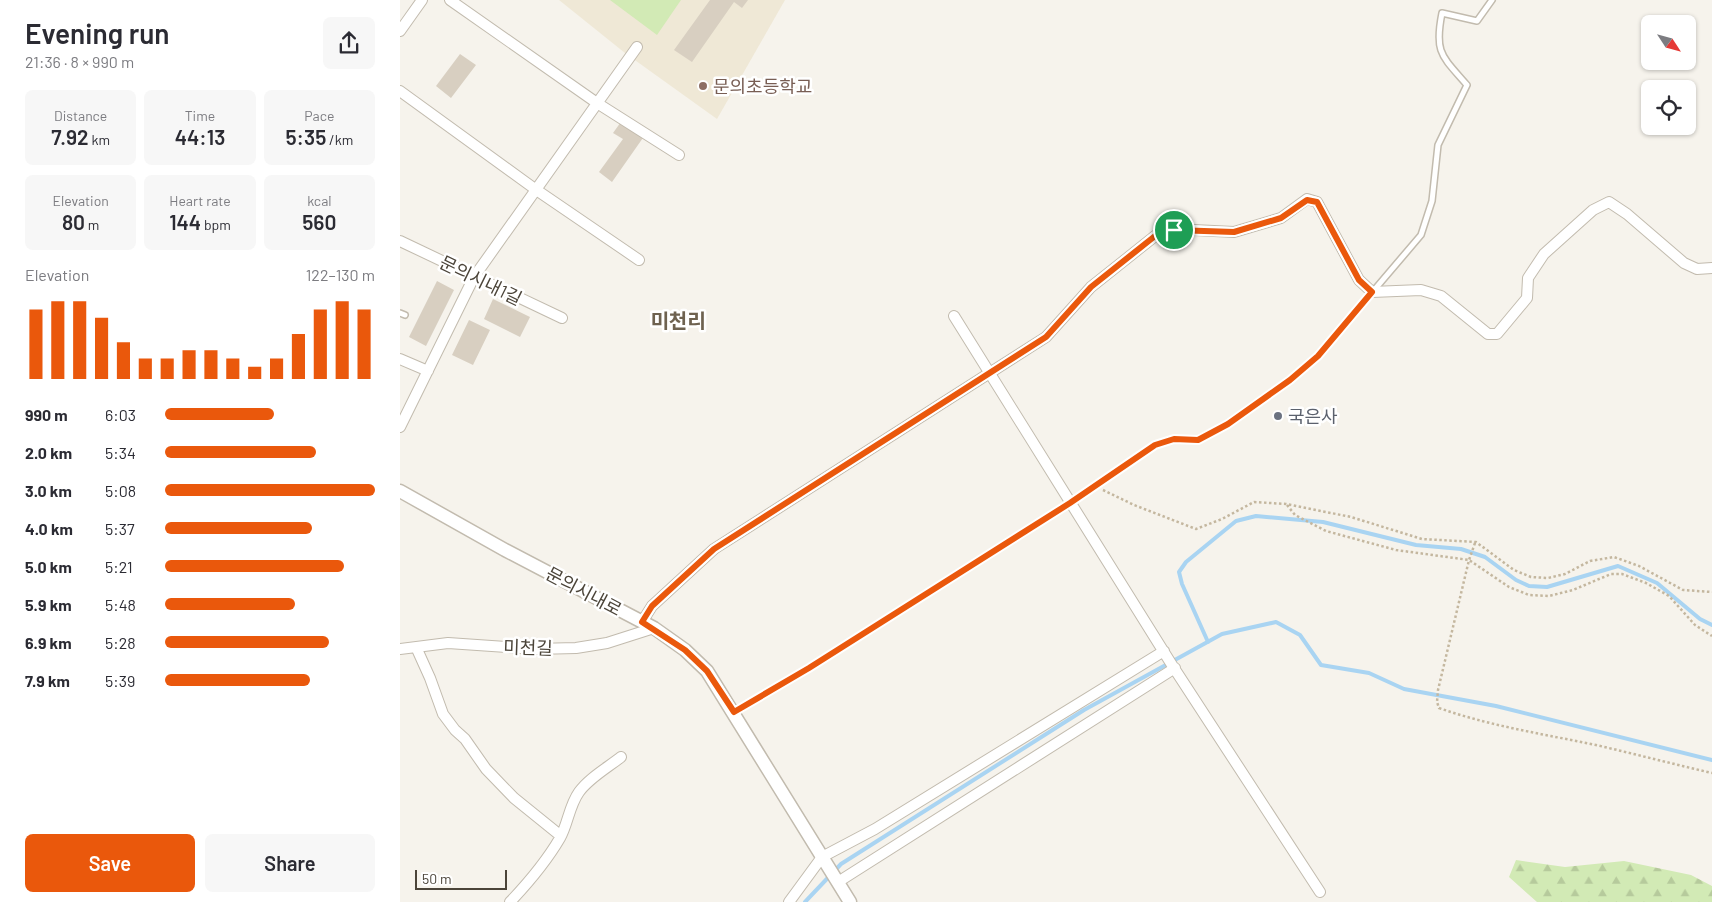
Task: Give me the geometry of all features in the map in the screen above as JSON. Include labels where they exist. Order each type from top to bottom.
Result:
[{"type":"street","points":[[400,31],[422,0]]},
{"type":"street","points":[[450,0],[597,103],[679,155]]},
{"type":"street","points":[[400,426],[474,277],[534,189],[636,47]]},
{"type":"street","points":[[400,91],[534,189],[639,260]]},
{"type":"street","points":[[648,625],[652,606],[714,549],[1046,337],[1091,287],[1155,236],[1174,230],[1234,232],[1281,218],[1307,200],[1317,202],[1359,280],[1372,292],[1421,290],[1441,296],[1488,334],[1497,334],[1528,298],[1528,278],[1544,254],[1592,210],[1609,202],[1627,214],[1684,263],[1698,269],[1712,268]]},
{"type":"street","name":"문의시내1길","points":[[400,241],[562,318]]},
{"type":"street","points":[[954,316],[1165,653],[1320,892]]},
{"type":"street","points":[[400,358],[428,371]]},
{"type":"street","name":"문의시내로","points":[[400,491],[505,550],[648,625],[685,650],[707,671],[734,712],[850,902]]},
{"type":"street","name":"미천길","points":[[400,649],[448,643],[535,649],[576,648],[607,643],[648,625]]},
{"type":"street","points":[[416,647],[443,714],[449,722],[465,739],[486,769],[514,798],[561,836]]},
{"type":"street","points":[[789,902],[825,861],[1165,653]]},
{"type":"street","points":[[837,880],[1174,667]]},
{"type":"street","points":[[510,902],[538,871],[561,836],[573,802],[580,790],[621,758]]},
{"type":"lane","points":[[734,712],[809,668],[1070,503],[1155,445],[1174,439],[1198,440],[1228,424],[1290,380],[1318,356],[1421,235],[1432,201],[1438,145],[1467,85],[1442,56],[1438,35],[1442,13],[1477,21],[1492,0]]},
{"type":"path","points":[[1095,486],[1134,505],[1196,529],[1222,519],[1254,502],[1286,504],[1351,516],[1422,539],[1476,542],[1514,570],[1531,578],[1548,578],[1565,574],[1590,561],[1614,557],[1639,566],[1683,590],[1712,592]]},
{"type":"path","points":[[1286,504],[1295,515],[1326,531],[1396,550],[1469,559],[1509,587],[1529,594],[1549,596],[1573,590],[1611,574],[1622,574],[1646,583],[1669,596],[1695,625],[1712,636]]},
{"type":"path","points":[[1476,542],[1469,559],[1438,690],[1437,702],[1439,708],[1463,716],[1712,773]]},
{"type":"shaded area","name":"문의초등학교","points":[[559,0],[785,0],[717,119],[625,53]]},
{"type":"green space","points":[[610,0],[681,0],[657,35]]},
{"type":"green space","points":[[1516,860],[1565,867],[1624,861],[1691,875],[1712,886],[1712,902],[1537,902],[1509,877]]},
{"type":"building","points":[[710,0],[748,0],[742,8],[734,2],[692,62],[674,50]]},
{"type":"building","points":[[460,54],[476,65],[451,98],[436,86]]},
{"type":"building","points":[[623,119],[645,135],[612,182],[599,172],[623,139],[613,133]]},
{"type":"building","points":[[437,281],[454,290],[426,346],[409,337]]},
{"type":"building","points":[[493,299],[530,317],[520,337],[484,319]]},
{"type":"building","points":[[469,320],[490,330],[473,365],[452,355]]},
{"type":"waterway","points":[[1208,642],[1182,584],[1179,572],[1186,562],[1236,521],[1256,516],[1323,522],[1416,545],[1461,549],[1485,557],[1516,580],[1529,586],[1547,587],[1618,566],[1657,583],[1700,619],[1712,625]]},
{"type":"waterway","points":[[805,902],[841,864],[1084,710],[1222,634],[1276,622],[1300,635],[1321,665],[1369,673],[1404,689],[1496,706],[1712,760]]},
{"type":"place","name":"문의초등학교","points":[[703,86]]},
{"type":"place","name":"국은사","points":[[1278,416]]},
{"type":"district","name":"미천리","points":[[678,320]]},
{"type":"route","points":[[1307,200],[1317,202],[1359,280],[1372,292],[1318,356],[1290,380],[1228,424],[1198,440],[1174,439],[1155,445],[1070,503],[809,668],[734,712],[707,671],[685,650],[654,628],[642,622],[652,606],[714,549],[1046,337],[1091,287],[1124,263],[1155,236],[1174,230],[1234,232],[1281,218],[1307,200]]}]
